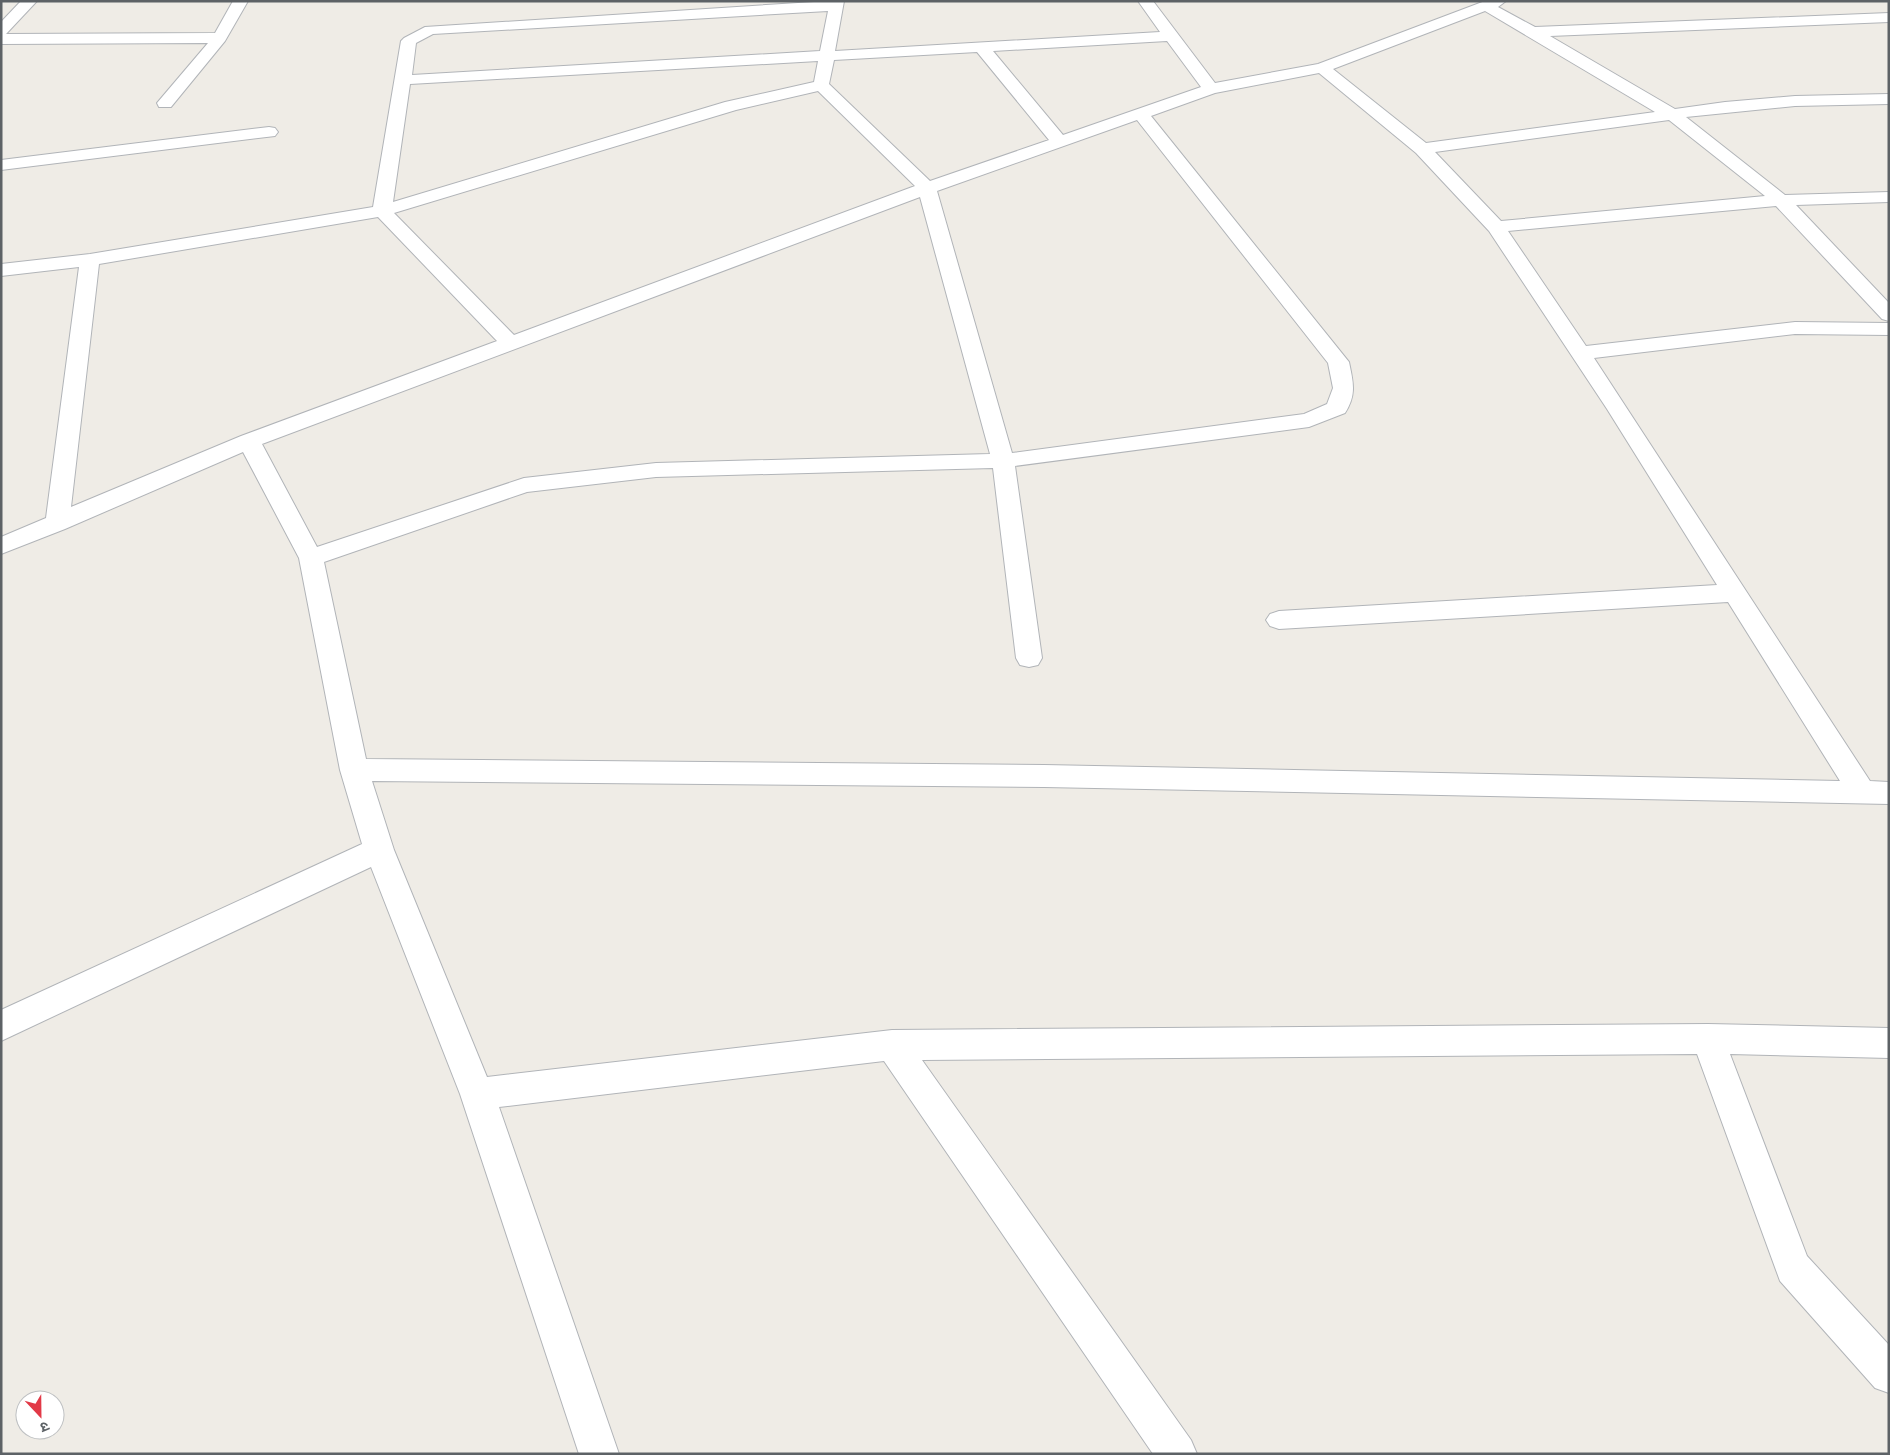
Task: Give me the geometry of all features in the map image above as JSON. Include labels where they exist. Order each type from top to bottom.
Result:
[{"type":"street","points":[[1,31],[30,1]]},
{"type":"street","points":[[165,103],[220,38],[241,1]]},
{"type":"street","points":[[1145,1],[1211,89]]},
{"type":"street","points":[[382,211],[409,41],[430,30],[837,4],[821,85]]},
{"type":"street","points":[[1,546],[249,441],[510,342],[927,188],[1211,89],[1322,68],[1493,4],[1532,32],[1673,115],[1781,200],[1889,315]]},
{"type":"street","points":[[1532,32],[1889,17]]},
{"type":"street","points":[[403,80],[1172,36]]},
{"type":"street","points":[[1,39],[220,38]]},
{"type":"street","points":[[981,47],[1059,141]]},
{"type":"street","points":[[1322,68],[1422,149],[1496,227],[1735,593],[1875,792]]},
{"type":"street","points":[[821,85],[927,188],[1003,461],[1029,658]]},
{"type":"street","points":[[1,270],[90,260],[382,211],[731,106],[821,85]]},
{"type":"street","points":[[1422,149],[1725,107],[1795,102],[1889,99]]},
{"type":"street","points":[[312,558],[524,485],[656,470],[1003,461],[1309,420],[1337,408],[1344,388],[1338,362],[1140,113]]},
{"type":"street","points":[[1,165],[269,132]]},
{"type":"street","points":[[1496,227],[1781,200],[1889,197]]},
{"type":"street","points":[[382,211],[426,259],[510,342]]},
{"type":"street","points":[[56,523],[90,260]]},
{"type":"street","points":[[1580,353],[1795,328],[1889,329]]},
{"type":"street","points":[[249,441],[312,558],[354,770],[379,850],[477,1094],[599,1454]]},
{"type":"street","points":[[1279,620],[1735,593]]},
{"type":"street","points":[[354,770],[1054,776],[1875,792]]},
{"type":"street","points":[[1,1026],[379,850]]},
{"type":"street","points":[[477,1094],[892,1045],[1708,1039],[1889,1043]]},
{"type":"street","points":[[1708,1039],[1793,1268],[1889,1374]]},
{"type":"street","points":[[892,1045],[1177,1454]]}]
